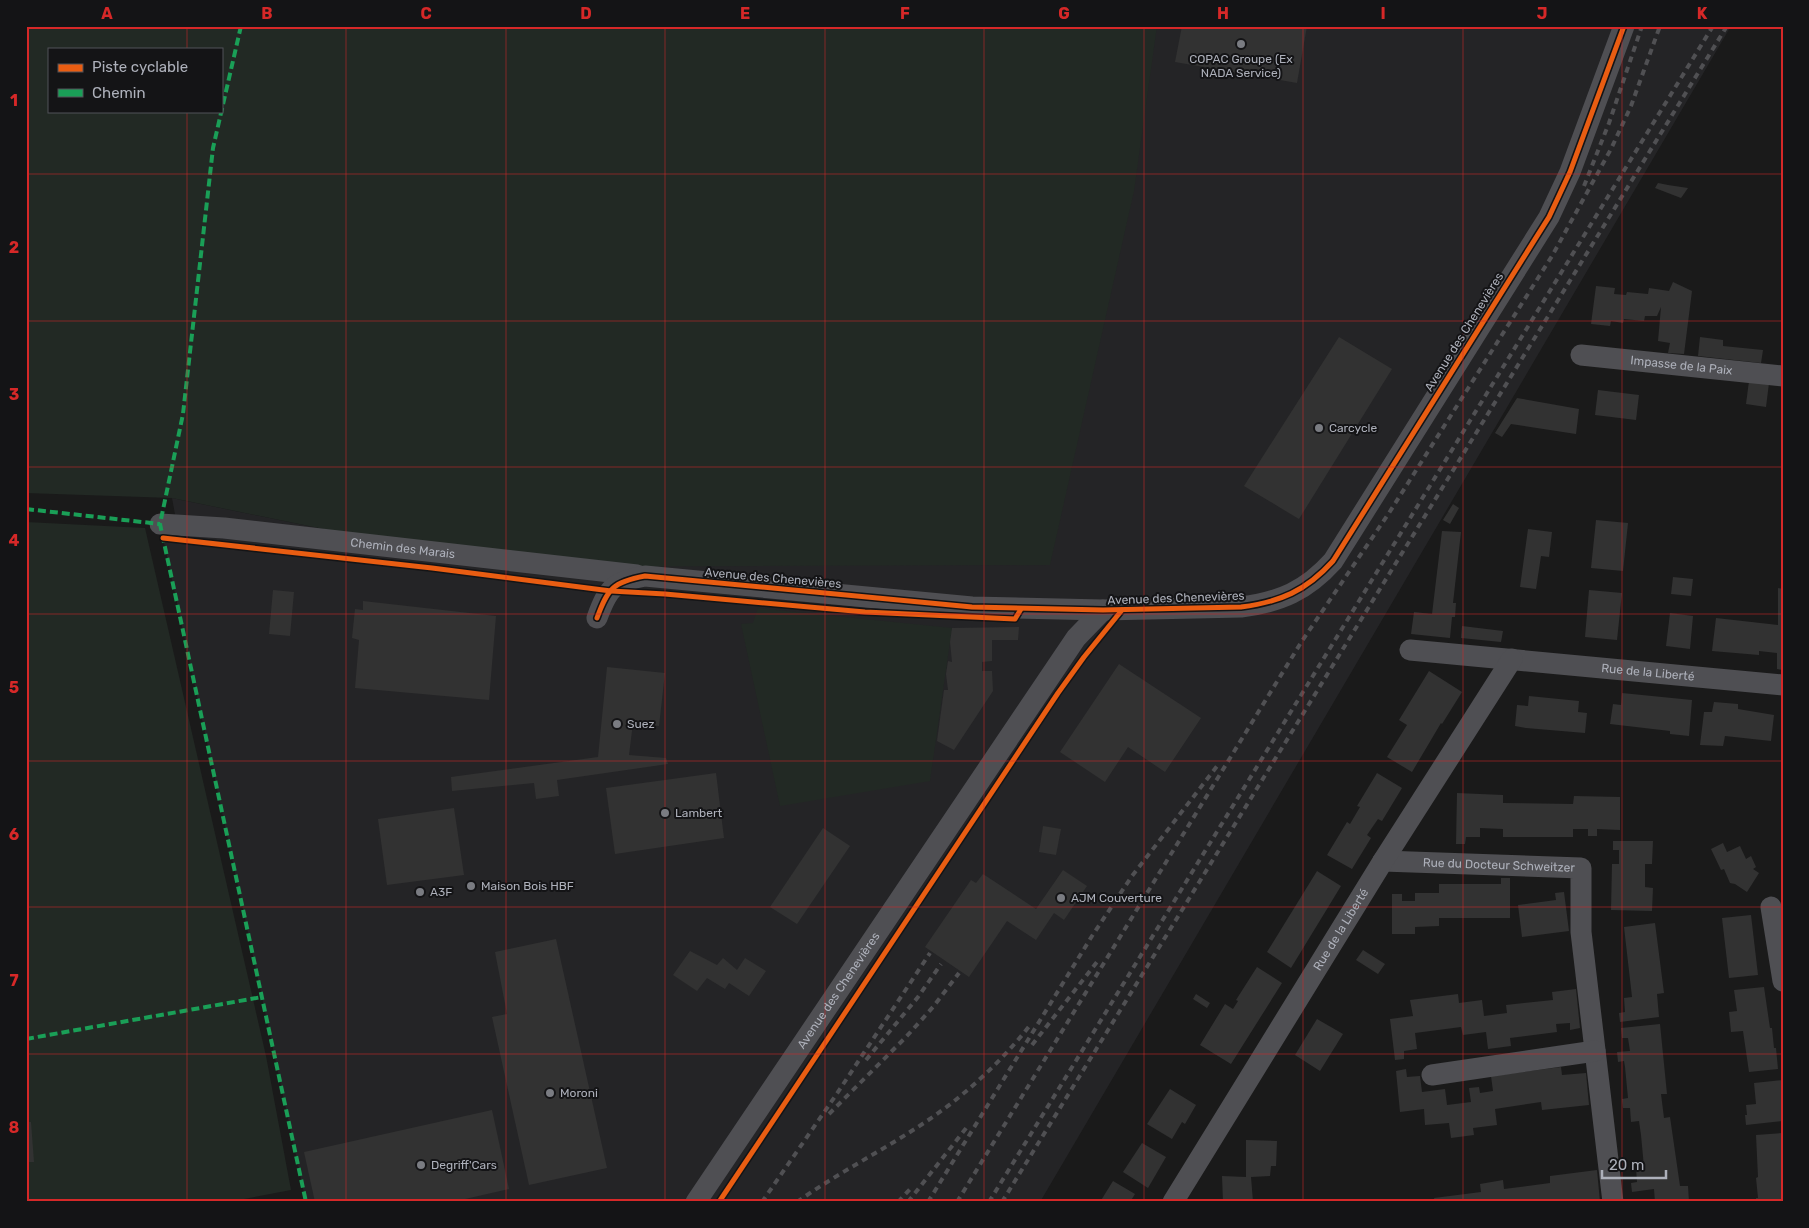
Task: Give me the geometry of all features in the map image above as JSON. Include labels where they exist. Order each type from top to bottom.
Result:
[{"type":"street","name":"Avenue des Chenevières","points":[[597,618],[603,603],[613,587],[625,580],[645,576],[972,606],[1103,610],[1241,607],[1262,604],[1285,597],[1308,585],[1333,561],[1549,217],[1570,172],[1624,26]]},
{"type":"street","name":"Impasse de la Paix","points":[[1581,355],[1783,376]]},
{"type":"street","name":"Chemin des Marais","points":[[160,524],[224,528],[645,576]]},
{"type":"street","name":"Avenue des Chenevières","points":[[696,1202],[1076,638],[1103,610]]},
{"type":"street","name":"Rue de la Liberté","points":[[1410,650],[1783,685]]},
{"type":"street","name":"Rue de la Liberté","points":[[1173,1202],[1383,861],[1512,659]]},
{"type":"street","name":"Rue du Docteur Schweitzer","points":[[1383,861],[1581,868],[1581,932],[1613,1202]]},
{"type":"street","points":[[1771,907],[1783,981]]},
{"type":"street","points":[[1432,1075],[1595,1051]]},
{"type":"shaded area","points":[[26,26],[1157,26],[1134,191],[1050,565],[509,567],[172,498],[26,493]]},
{"type":"shaded area","points":[[1141,26],[1731,26],[1040,1202],[306,1202],[160,524],[177,525],[172,498],[387,542]]},
{"type":"shaded area","points":[[26,522],[145,528],[266,1056],[291,1190],[228,1202],[26,1202]]},
{"type":"shaded area","points":[[758,608],[952,628],[930,781],[780,806],[741,624],[753,623]]},
{"type":"building","name":"COPAC Groupe (Ex NADA Service)","points":[[1182,26],[1307,26],[1297,83],[1175,62]]},
{"type":"building","points":[[1658,183],[1688,188],[1681,198],[1655,188]]},
{"type":"building","points":[[1673,282],[1692,291],[1684,354],[1668,353],[1670,343],[1658,341],[1661,307],[1657,316],[1645,316],[1644,321],[1624,319],[1623,323],[1611,321],[1610,326],[1591,324],[1596,286],[1615,288],[1614,294],[1626,295],[1627,292],[1648,294],[1649,288],[1669,291]]},
{"type":"building","name":"Carcycle","points":[[1339,337],[1392,369],[1299,519],[1244,486]]},
{"type":"building","points":[[1700,337],[1723,340],[1723,346],[1763,350],[1761,363],[1698,356]]},
{"type":"building","points":[[1749,381],[1769,383],[1766,407],[1746,404]]},
{"type":"building","points":[[1598,390],[1639,395],[1636,420],[1595,415]]},
{"type":"building","points":[[1517,398],[1579,409],[1576,434],[1511,424],[1502,437],[1495,433]]},
{"type":"building","points":[[1453,504],[1459,508],[1450,524],[1443,520]]},
{"type":"building","points":[[1596,520],[1628,523],[1623,571],[1591,568]]},
{"type":"building","points":[[1528,529],[1552,532],[1549,557],[1541,556],[1536,589],[1520,587]]},
{"type":"building","points":[[1442,531],[1461,532],[1453,603],[1456,603],[1455,617],[1452,617],[1450,638],[1411,634],[1414,612],[1432,614]]},
{"type":"building","points":[[1673,577],[1693,579],[1691,596],[1671,594]]},
{"type":"building","points":[[1778,588],[1783,589],[1783,670],[1777,669],[1777,653],[1759,651],[1759,655],[1712,651],[1716,618],[1778,625]]},
{"type":"building","points":[[273,590],[294,592],[290,636],[269,634]]},
{"type":"building","points":[[1589,590],[1622,593],[1617,640],[1585,637]]},
{"type":"building","points":[[363,601],[496,616],[489,700],[355,688],[359,640],[352,638],[355,609],[363,610]]},
{"type":"building","points":[[1670,613],[1693,616],[1690,649],[1666,646]]},
{"type":"building","points":[[1462,626],[1503,631],[1501,642],[1461,638]]},
{"type":"building","points":[[1019,627],[1018,640],[992,640],[992,661],[982,662],[982,671],[992,671],[993,691],[954,750],[937,741],[944,690],[948,690],[946,674],[948,661],[952,662],[950,642],[952,628]]},
{"type":"building","points":[[1119,664],[1201,718],[1165,772],[1128,747],[1105,782],[1060,752]]},
{"type":"building","name":"Suez","points":[[607,667],[665,673],[659,726],[633,723],[629,755],[666,758],[668,764],[557,780],[559,796],[536,799],[534,783],[452,791],[451,777],[598,757]]},
{"type":"building","points":[[1429,671],[1462,692],[1412,772],[1387,757],[1407,725],[1399,720]]},
{"type":"building","points":[[1622,693],[1692,700],[1689,736],[1670,734],[1670,731],[1610,724],[1613,704],[1621,705]]},
{"type":"building","points":[[1529,696],[1579,701],[1578,712],[1587,713],[1585,733],[1515,726],[1517,705],[1528,706]]},
{"type":"building","points":[[1714,702],[1738,704],[1738,709],[1774,715],[1771,741],[1725,736],[1723,746],[1700,745],[1704,712],[1712,712]]},
{"type":"building","name":"Lambert","points":[[716,773],[724,838],[615,854],[606,788]]},
{"type":"building","points":[[1377,773],[1402,788],[1382,821],[1378,819],[1367,835],[1371,838],[1352,869],[1327,855],[1347,822],[1350,824],[1360,807],[1357,806]]},
{"type":"building","points":[[1457,793],[1503,795],[1503,803],[1573,804],[1574,796],[1620,797],[1620,830],[1597,829],[1597,836],[1588,836],[1588,829],[1573,829],[1573,837],[1503,837],[1503,829],[1480,828],[1480,837],[1466,837],[1465,844],[1456,844]]},
{"type":"building","points":[[454,808],[464,875],[387,885],[378,819]]},
{"type":"building","points":[[1043,826],[1061,829],[1056,855],[1039,852]]},
{"type":"building","points":[[823,828],[850,846],[797,924],[770,907]]},
{"type":"building","points":[[1613,841],[1653,841],[1652,864],[1645,864],[1645,887],[1653,888],[1652,911],[1611,910],[1612,864],[1619,864],[1619,850],[1613,850]]},
{"type":"building","points":[[1723,843],[1727,852],[1740,846],[1746,859],[1751,856],[1756,867],[1753,869],[1759,873],[1747,892],[1730,883],[1724,869],[1721,870],[1711,849]]},
{"type":"building","points":[[1063,870],[1087,886],[1064,920],[1054,913],[1036,940],[1007,921],[969,977],[925,947],[971,880],[976,883],[983,874],[1036,909]]},
{"type":"building","points":[[1317,871],[1341,886],[1291,968],[1267,952]]},
{"type":"building","points":[[1501,878],[1510,878],[1510,918],[1439,918],[1439,926],[1415,927],[1415,934],[1392,934],[1392,894],[1402,894],[1402,901],[1415,901],[1415,893],[1439,893],[1439,884],[1501,884]]},
{"type":"building","points":[[1564,892],[1569,931],[1522,937],[1518,905],[1556,900],[1555,893]]},
{"type":"building","points":[[1751,915],[1758,975],[1729,978],[1722,918]]},
{"type":"building","points":[[1655,923],[1664,993],[1657,994],[1659,1017],[1620,1022],[1619,1013],[1625,1012],[1624,998],[1632,997],[1624,927]]},
{"type":"building","name":"Moroni","points":[[556,939],[607,1168],[529,1185],[492,1017],[507,1014],[495,952]]},
{"type":"building","points":[[1363,950],[1385,964],[1378,974],[1356,960]]},
{"type":"building","points":[[690,951],[717,965],[723,958],[737,970],[745,958],[766,971],[749,996],[729,983],[725,989],[707,978],[697,991],[673,975]]},
{"type":"building","points":[[1257,967],[1282,983],[1231,1064],[1200,1045],[1225,1004],[1233,1009],[1238,1001],[1236,1000]]},
{"type":"building","points":[[1764,987],[1770,1028],[1772,1028],[1774,1048],[1776,1048],[1778,1069],[1749,1072],[1743,1031],[1731,1032],[1729,1012],[1737,1011],[1734,990]]},
{"type":"building","points":[[1576,989],[1580,1028],[1570,1030],[1570,1023],[1556,1024],[1557,1032],[1510,1038],[1511,1046],[1488,1049],[1486,1032],[1463,1035],[1461,1027],[1415,1033],[1417,1049],[1404,1051],[1404,1059],[1395,1060],[1390,1019],[1413,1016],[1410,1000],[1458,994],[1459,1003],[1482,1000],[1484,1016],[1507,1013],[1506,1005],[1553,1000],[1552,992]]},
{"type":"building","points":[[1196,994],[1210,1003],[1207,1008],[1193,999]]},
{"type":"building","points":[[1317,1019],[1343,1034],[1320,1071],[1295,1055]]},
{"type":"building","points":[[1660,1024],[1667,1094],[1661,1094],[1664,1118],[1670,1117],[1680,1186],[1688,1186],[1689,1202],[1655,1202],[1654,1189],[1632,1192],[1631,1183],[1637,1182],[1636,1168],[1644,1167],[1639,1121],[1631,1122],[1630,1108],[1623,1108],[1622,1099],[1628,1098],[1625,1067],[1624,1061],[1618,1062],[1617,1052],[1630,1051],[1628,1038],[1622,1038],[1621,1028]]},
{"type":"building","points":[[1561,1067],[1562,1075],[1586,1073],[1589,1105],[1542,1110],[1541,1102],[1495,1109],[1497,1125],[1473,1128],[1474,1135],[1451,1138],[1449,1123],[1425,1125],[1424,1109],[1400,1112],[1396,1071],[1406,1069],[1407,1077],[1420,1076],[1422,1092],[1445,1089],[1447,1105],[1471,1102],[1469,1088],[1479,1087],[1480,1093],[1493,1091],[1491,1076]]},
{"type":"building","points":[[1783,1080],[1783,1121],[1746,1125],[1746,1105],[1756,1104],[1754,1083]]},
{"type":"building","points":[[1170,1089],[1196,1105],[1185,1124],[1182,1122],[1172,1139],[1147,1124]]},
{"type":"building","points":[[492,1110],[509,1189],[452,1202],[315,1202],[304,1152]]},
{"type":"building","points":[[26,1122],[31,1122],[34,1162],[26,1162]]},
{"type":"building","points":[[1783,1133],[1783,1202],[1756,1202],[1756,1198],[1758,1198],[1756,1178],[1758,1177],[1756,1135]]},
{"type":"building","points":[[1246,1140],[1277,1141],[1276,1166],[1271,1166],[1270,1176],[1251,1177],[1253,1202],[1223,1202],[1222,1176],[1246,1177]]},
{"type":"building","points":[[1142,1143],[1166,1157],[1148,1188],[1123,1172]]},
{"type":"building","points":[[1597,1170],[1600,1202],[1435,1202],[1434,1198],[1481,1192],[1480,1184],[1503,1180],[1504,1189],[1550,1183],[1550,1176]]},
{"type":"building","points":[[1113,1181],[1135,1194],[1130,1202],[1100,1202]]},
{"type":"railway","points":[[1584,186],[1609,123],[1642,26]]},
{"type":"railway","points":[[957,1202],[1302,641],[1389,513],[1552,256],[1611,149],[1631,106],[1660,26]]},
{"type":"railway","points":[[989,1202],[1713,26]]},
{"type":"railway","points":[[1002,1202],[1727,26]]},
{"type":"railway","points":[[928,1202],[1092,936],[1132,876],[1218,765]]},
{"type":"railway","points":[[762,1202],[930,953]]},
{"type":"railway","points":[[1032,1045],[1097,962]]},
{"type":"railway","points":[[866,1060],[918,997],[941,964]]},
{"type":"railway","points":[[829,1114],[906,1037],[933,1007],[959,973]]},
{"type":"railway","points":[[797,1202],[919,1126],[968,1090],[1015,1044],[1031,1024]]},
{"type":"railway","points":[[908,1202],[967,1127]]},
{"type":"railway","points":[[898,1202],[912,1187]]},
{"type":"marked path","points":[[222,109],[241,26]]},
{"type":"marked path","points":[[221,112],[213,148],[183,414],[160,524],[306,1202]]},
{"type":"marked path","points":[[26,509],[160,524]]},
{"type":"marked path","points":[[26,1039],[262,997]]},
{"type":"cycle path","points":[[597,618],[613,588],[626,581],[645,576],[972,607],[1103,610],[1241,607],[1268,602],[1292,593],[1313,580],[1333,561],[1549,217],[1570,172],[1624,26]]},
{"type":"cycle path","points":[[163,538],[432,568],[611,591],[865,612],[1015,619],[1021,609]]},
{"type":"cycle path","points":[[719,1202],[1058,693],[1122,610]]},
{"type":"place","name":"COPAC Groupe (Ex NADA Service)","points":[[1241,44]]},
{"type":"place","name":"Carcycle","points":[[1319,428]]},
{"type":"place","name":"Suez","points":[[617,724]]},
{"type":"place","name":"Lambert","points":[[665,813]]},
{"type":"place","name":"Maison Bois HBF","points":[[471,886]]},
{"type":"place","name":"A3F","points":[[420,892]]},
{"type":"place","name":"AJM Couverture","points":[[1061,898]]},
{"type":"place","name":"Moroni","points":[[550,1093]]},
{"type":"place","name":"Degriff'Cars","points":[[421,1165]]}]
